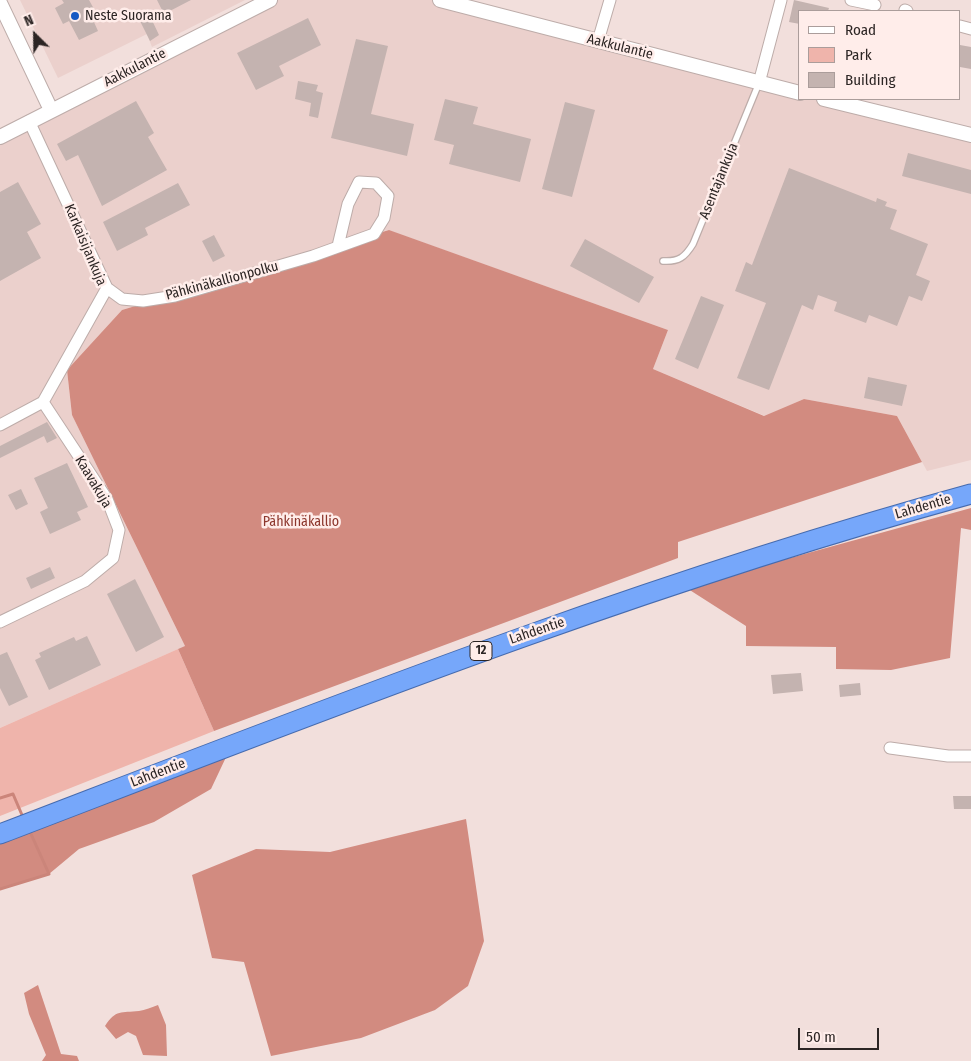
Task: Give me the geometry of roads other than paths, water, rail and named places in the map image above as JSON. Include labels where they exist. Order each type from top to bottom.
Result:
[{"type":"highway","name":"Lahdentie","points":[[0,834],[398,681],[614,604],[774,550],[971,494]]},
{"type":"street","name":"Aakkulantie","points":[[0,137],[270,0]]},
{"type":"street","name":"Aakkulantie","points":[[440,0],[798,92]]},
{"type":"street","points":[[598,41],[610,0]]},
{"type":"street","points":[[760,83],[781,0]]},
{"type":"street","points":[[851,0],[875,5]]},
{"type":"street","points":[[0,4],[51,110]]},
{"type":"street","points":[[828,100],[971,135]]},
{"type":"street","name":"Karkaisijankuja","points":[[29,121],[107,288],[43,402]]},
{"type":"street","name":"Pähkinäkallionpolku","points":[[107,288],[122,299],[143,300],[175,296],[313,256],[374,234],[384,218],[388,196],[376,183],[359,182],[348,204],[338,246]]},
{"type":"street","points":[[0,425],[43,402]]},
{"type":"street","name":"Kaavakuja","points":[[0,622],[86,581],[113,558],[119,530],[107,500],[43,402]]},
{"type":"street","points":[[890,748],[948,756],[971,756]]},
{"type":"lane","name":"Asentajankuja","points":[[663,261],[675,262],[686,256],[693,244],[760,83]]},
{"type":"waterway","points":[[0,798],[13,794],[22,815]]},
{"type":"waterway","points":[[0,889],[49,874],[31,834]]},
{"type":"place","name":"Neste Suorama","points":[[75,16]]},
{"type":"park label","name":"Pähkinäkallio","points":[[301,522]]}]
